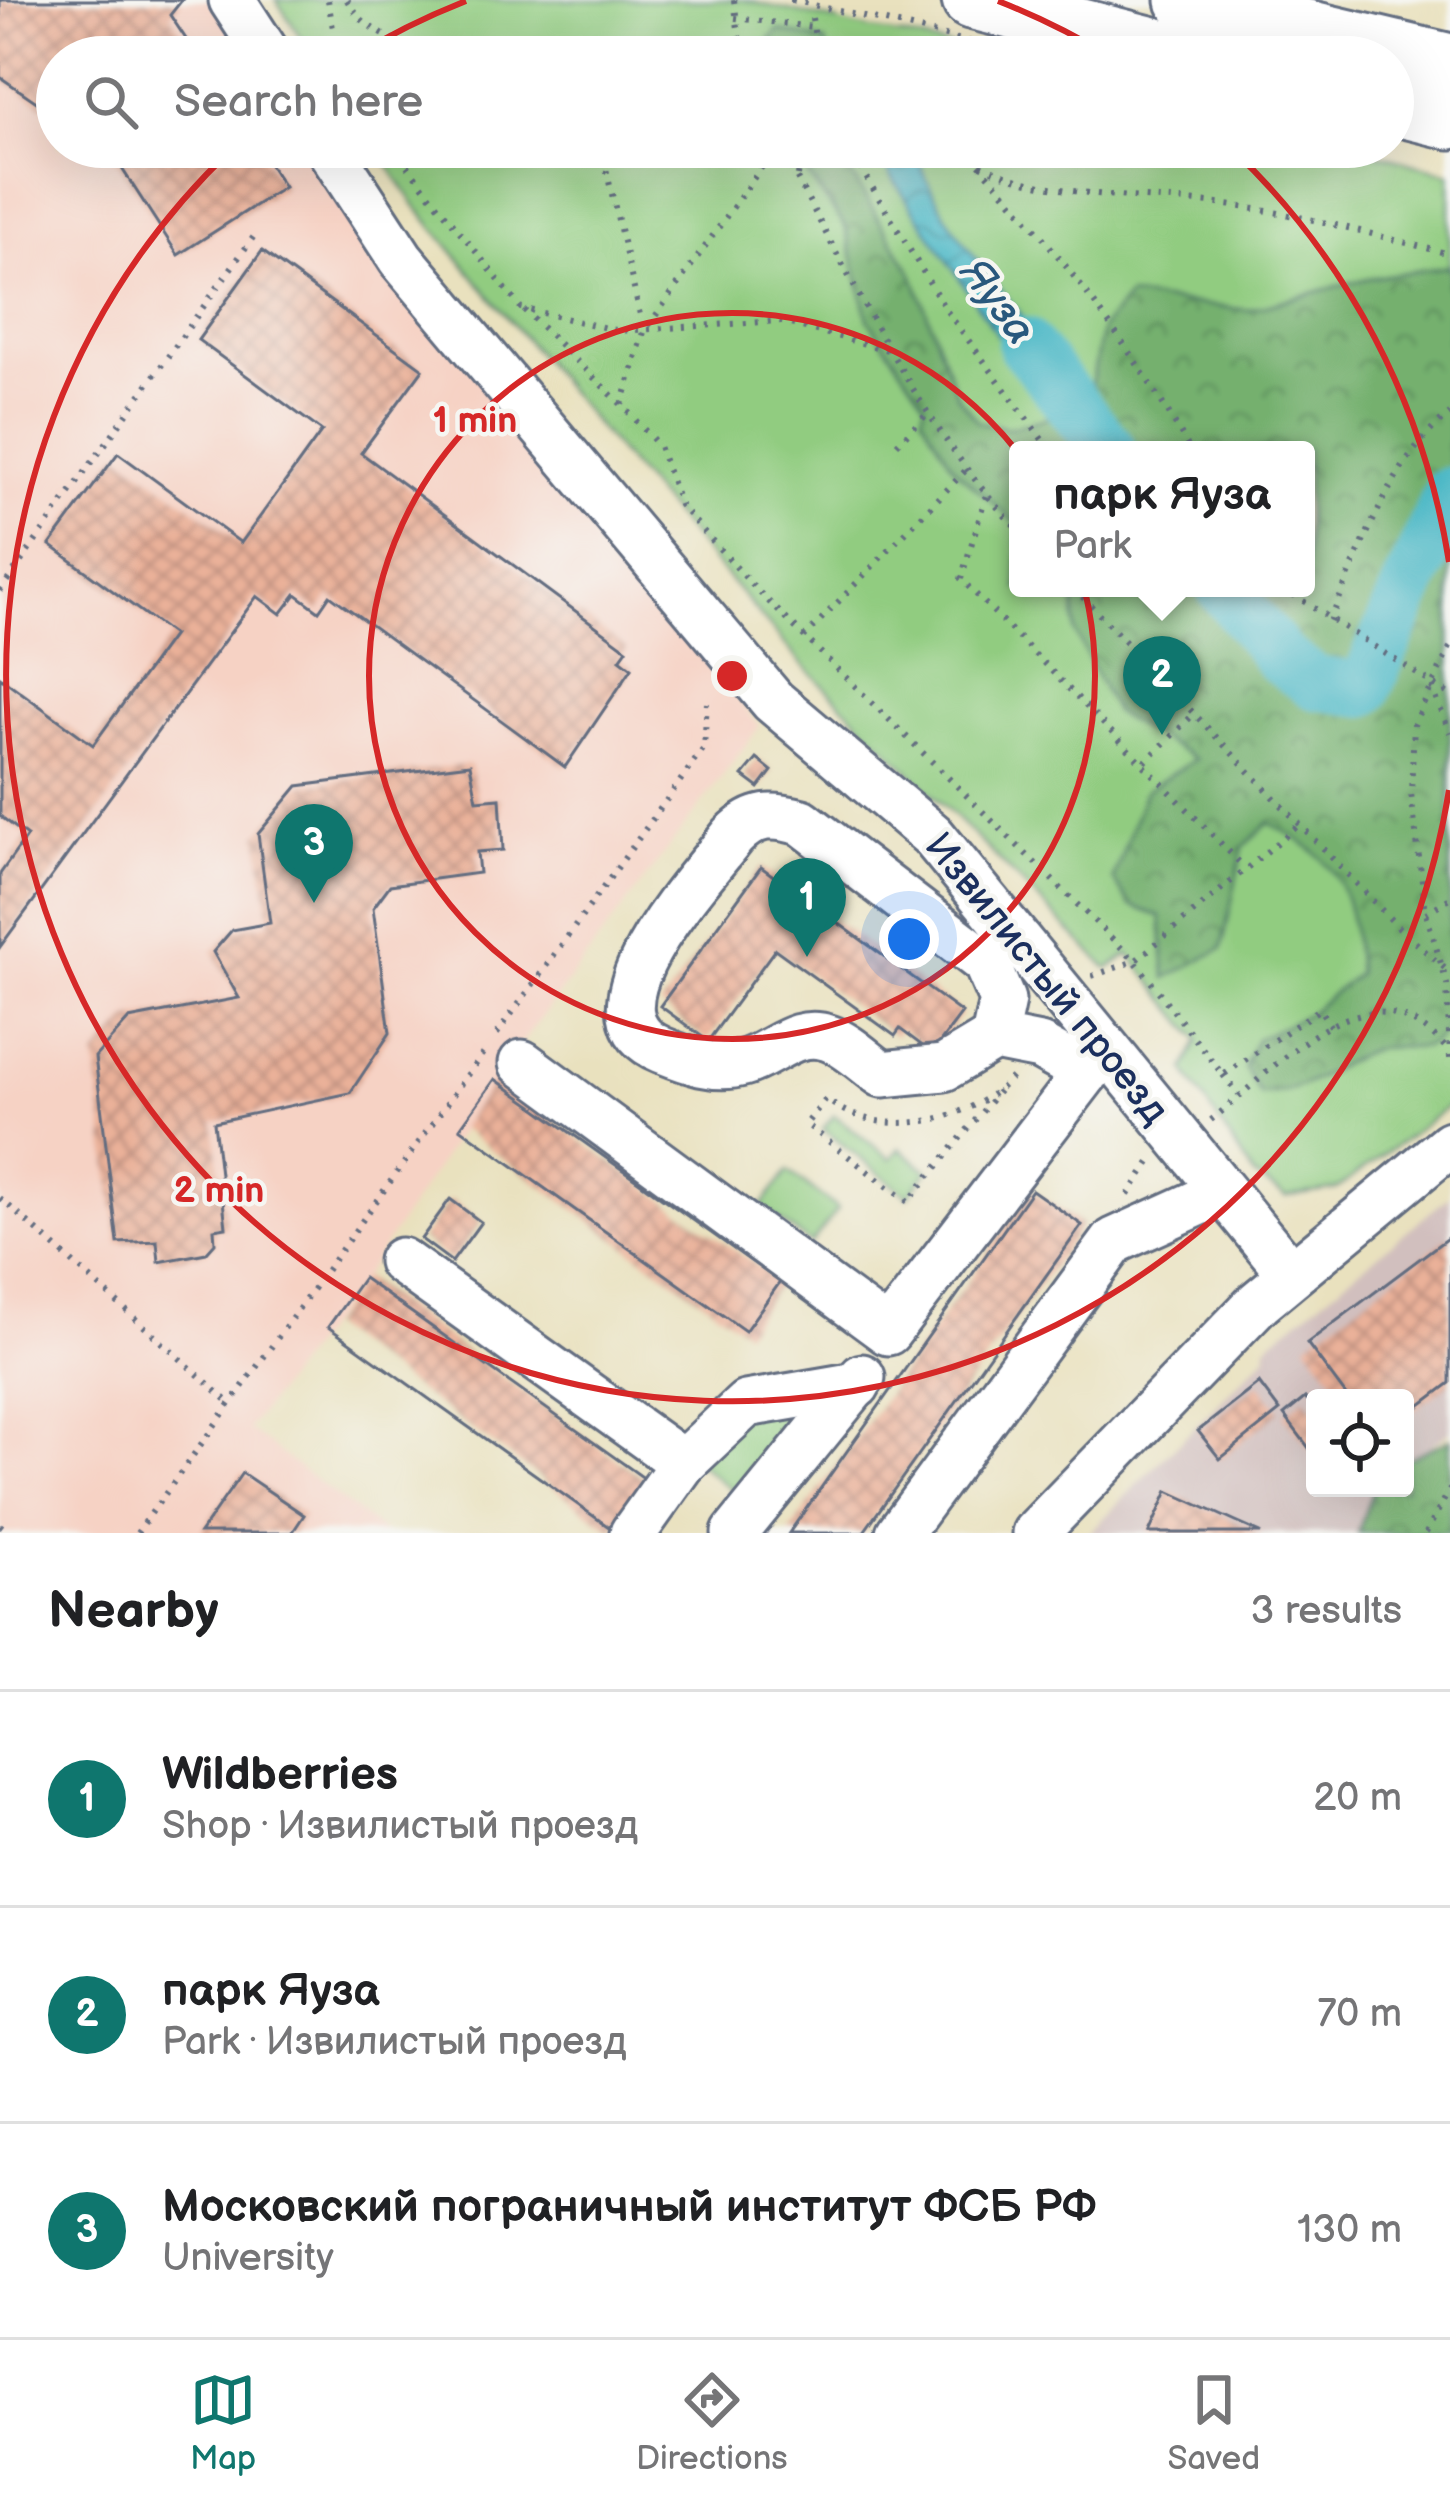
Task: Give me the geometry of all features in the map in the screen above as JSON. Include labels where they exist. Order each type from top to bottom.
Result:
[{"type":"main road","points":[[1185,0],[1336,36]]},
{"type":"main road","points":[[973,21],[1066,36]]},
{"type":"main road","points":[[1414,54],[1450,63]]},
{"type":"main road","points":[[1414,111],[1450,120]]},
{"type":"street","points":[[232,0],[255,36]]},
{"type":"street","name":"Извилистый проезд","points":[[342,168],[401,259],[772,701],[932,835],[1056,988],[1097,1062],[1180,1144],[1220,1193],[1278,1302]]},
{"type":"street","points":[[735,1533],[857,1385],[888,1332],[1097,1062],[994,1038],[944,1068],[911,1075],[882,1074],[829,1038],[799,1035],[742,1064],[699,1064],[653,1046],[632,1016],[628,990],[640,960],[733,836],[748,820],[771,814],[802,822],[986,963],[1002,1000],[994,1038]]},
{"type":"street","points":[[522,1063],[888,1332]]},
{"type":"street","points":[[1035,1533],[1450,1144]]},
{"type":"street","points":[[899,1533],[1114,1241],[1220,1193]]},
{"type":"street","points":[[401,1261],[683,1463]]},
{"type":"street","points":[[633,1533],[683,1463],[746,1404],[857,1385]]},
{"type":"path","points":[[328,0],[334,36]]},
{"type":"path","points":[[347,0],[373,31],[385,36]]},
{"type":"path","points":[[734,0],[738,36]]},
{"type":"path","points":[[791,0],[973,21]]},
{"type":"path","points":[[735,18],[812,22],[815,36]]},
{"type":"path","points":[[409,168],[521,308],[658,446],[680,505],[804,637],[1135,961],[1240,1096]]},
{"type":"path","points":[[606,168],[644,332]]},
{"type":"path","points":[[622,405],[644,332],[763,168]]},
{"type":"path","points":[[791,168],[927,415],[1009,520]]},
{"type":"path","points":[[798,180],[799,168]]},
{"type":"path","points":[[861,168],[946,310],[1043,441]]},
{"type":"path","points":[[983,168],[1163,402],[1185,441]]},
{"type":"path","points":[[988,168],[1079,194],[1286,212],[1450,254]]},
{"type":"path","points":[[0,591],[257,232]]},
{"type":"path","points":[[521,308],[619,332],[779,321],[896,352]]},
{"type":"path","points":[[1330,621],[1392,487],[1435,425],[1450,414]]},
{"type":"path","points":[[897,444],[927,415]]},
{"type":"path","points":[[804,637],[967,469]]},
{"type":"path","points":[[986,496],[962,579],[1245,868]]},
{"type":"path","points":[[1083,597],[1447,972]]},
{"type":"path","points":[[1296,597],[1450,694]]},
{"type":"path","points":[[1450,647],[1414,724],[1411,793],[1426,913],[1447,972],[1450,1058]]},
{"type":"path","points":[[1431,684],[1450,733]]},
{"type":"path","points":[[137,1533],[704,748],[707,703]]},
{"type":"path","points":[[1145,762],[1196,712]]},
{"type":"path","points":[[1056,988],[1135,961],[1300,824]]},
{"type":"path","points":[[1426,913],[1450,898]]},
{"type":"path","points":[[1223,1075],[1320,1009],[1330,1026]]},
{"type":"path","points":[[1180,1144],[1330,1026],[1362,1010],[1389,1010],[1424,1024],[1448,1046]]},
{"type":"path","points":[[826,1099],[806,1124],[908,1202],[999,1091]]},
{"type":"path","points":[[0,1198],[231,1403]]},
{"type":"path","points":[[1426,1533],[1450,1489]]},
{"type":"path","points":[[0,1526],[10,1533]]},
{"type":"shaded area","points":[[0,0],[211,0],[234,36],[36,36],[36,168],[323,168],[693,632],[696,650],[760,726],[495,1079],[363,1278],[248,1429],[385,1533],[0,1533]]},
{"type":"shaded area","points":[[1450,1196],[1450,1431],[1426,1449],[1414,1491],[1414,1389],[1306,1389],[1306,1497],[1412,1497],[1402,1533],[1089,1533],[1267,1354],[1266,1345]]},
{"type":"green space","points":[[276,0],[744,0],[903,36],[300,36]]},
{"type":"green space","points":[[1414,163],[1450,173],[1450,1105],[1337,1189],[1286,1197],[1254,1176],[1185,1070],[1199,1040],[1129,954],[1108,969],[801,663],[415,205],[390,168],[1414,168]]},
{"type":"green space","points":[[802,168],[847,168],[913,274],[957,395],[978,422],[1009,428],[1068,412],[1090,391],[1102,328],[1128,296],[1248,310],[1368,278],[1450,266],[1450,1022],[1434,1043],[1376,1049],[1294,1089],[1260,1094],[1244,1067],[1256,1039],[1309,1013],[1357,974],[1346,901],[1328,866],[1269,823],[1243,847],[1222,949],[1166,978],[1161,917],[1130,905],[1113,879],[1145,791],[1195,759],[1115,713],[1075,632],[1074,597],[1315,597],[1315,441],[1009,441],[1009,517],[955,469],[922,416],[925,403],[868,319],[845,226]]},
{"type":"green space","points":[[834,1115],[891,1159],[900,1148],[928,1171],[908,1196],[823,1129]]},
{"type":"green space","points":[[788,1171],[838,1209],[811,1244],[761,1207]]},
{"type":"green space","points":[[851,1389],[751,1506],[693,1459],[748,1406]]},
{"type":"green space","points":[[1450,1439],[1450,1533],[1358,1533],[1370,1497],[1414,1497],[1414,1456]]},
{"type":"water","points":[[888,168],[922,168],[965,244],[1082,389],[1064,406],[1050,409],[1026,378]]},
{"type":"pier","points":[[836,0],[894,0],[900,35],[839,22]]},
{"type":"building","points":[[0,0],[182,0],[170,15],[184,36],[36,36],[36,102],[0,77]]},
{"type":"building","points":[[122,168],[272,168],[284,187],[178,255]]},
{"type":"building","points":[[262,251],[423,369],[361,453],[627,649],[620,659],[632,668],[565,767],[330,595],[319,611],[296,594],[281,614],[257,596],[0,947],[0,874],[27,836],[0,816],[0,677],[93,745],[173,635],[50,545],[118,453],[241,543],[322,431],[198,340]]},
{"type":"building","points":[[757,759],[772,771],[759,788],[743,776]]},
{"type":"building","points":[[470,764],[477,800],[500,798],[503,850],[477,852],[479,873],[390,885],[373,908],[390,1033],[350,1093],[214,1122],[226,1227],[214,1229],[215,1243],[206,1253],[159,1262],[157,1241],[118,1243],[95,1057],[129,1019],[239,998],[213,952],[232,930],[270,923],[258,834],[298,786]]},
{"type":"building","points":[[761,867],[962,1013],[932,1053],[900,1029],[895,1036],[775,949],[708,1041],[660,1006]]},
{"type":"building","points":[[495,1079],[780,1282],[745,1331],[460,1128]]},
{"type":"building","points":[[1032,1190],[1082,1225],[863,1533],[789,1533]]},
{"type":"building","points":[[450,1199],[481,1222],[452,1262],[421,1239]]},
{"type":"building","points":[[1450,1236],[1450,1383],[1414,1410],[1414,1389],[1341,1389],[1307,1343]]},
{"type":"building","points":[[363,1278],[648,1481],[613,1530],[328,1327]]},
{"type":"building","points":[[1259,1383],[1280,1411],[1220,1459],[1198,1431]]},
{"type":"building","points":[[1305,1398],[1306,1444],[1284,1415]]},
{"type":"building","points":[[242,1473],[304,1515],[292,1533],[200,1533]]},
{"type":"building","points":[[1168,1491],[1236,1522],[1261,1533],[1149,1533]]},
{"type":"waterway","name":"Яуза","points":[[1024,344],[1102,441]]},
{"type":"waterway","name":"Яуза","points":[[1230,597],[1281,659],[1316,683],[1364,690],[1450,493]]},
{"type":"place","name":"парк Яуза","points":[[1162,735]]},
{"type":"place","name":"Московский пограничный институт ФСБ РФ","points":[[314,903]]},
{"type":"place","name":"Wildberries","points":[[807,957]]}]
